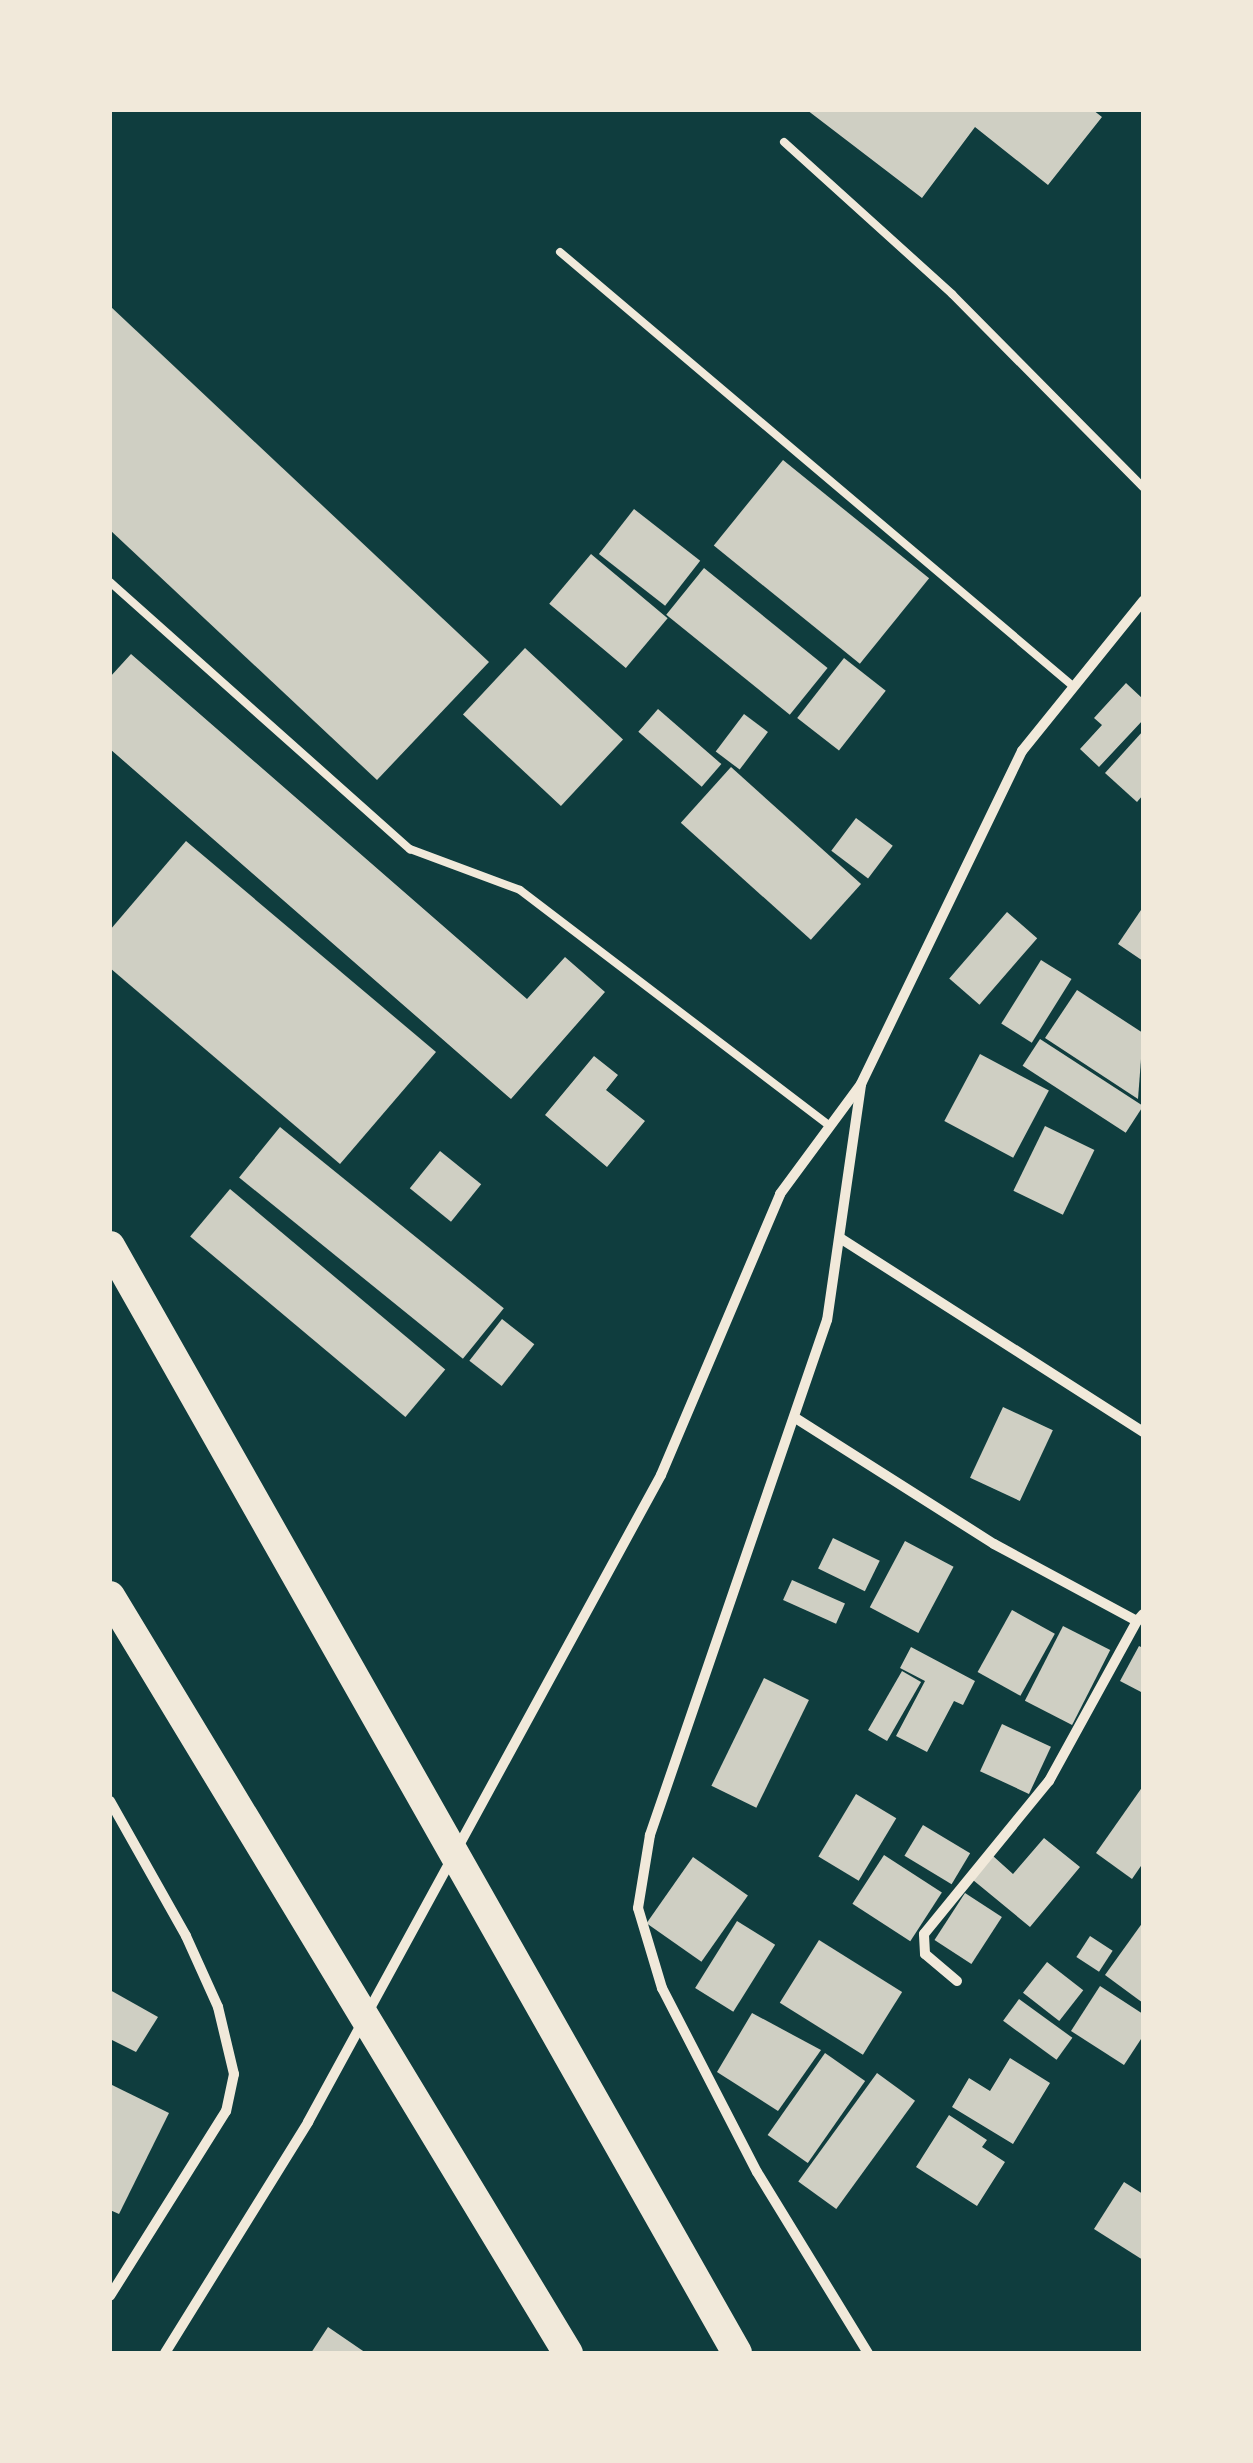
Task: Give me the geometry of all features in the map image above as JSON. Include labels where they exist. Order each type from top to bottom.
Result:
[{"type":"highway","points":[[110,1246],[737,2353]]},
{"type":"highway","points":[[110,1596],[240,1821],[568,2353]]},
{"type":"highway","points":[[110,1634],[240,1821]]},
{"type":"street","points":[[165,2353],[308,2122],[662,1475],[780,1194],[826,1123],[861,1084],[1022,752],[1143,601]]},
{"type":"street","points":[[861,1084],[826,1320],[797,1418],[650,1835],[638,1908],[662,1988],[757,2172],[868,2353]]},
{"type":"street","points":[[840,1238],[1143,1432]]},
{"type":"street","points":[[797,1418],[994,1544],[1140,1618],[1048,1781],[924,1934],[925,1954],[957,1981]]},
{"type":"street","points":[[110,1801],[186,1936],[218,2007],[234,2074],[226,2111],[110,2296]]},
{"type":"lane","points":[[784,142],[952,294],[1143,487]]},
{"type":"lane","points":[[560,252],[1074,687]]},
{"type":"lane","points":[[110,582],[410,849],[520,890],[826,1123]]},
{"type":"building","points":[[807,110],[1093,110],[1102,117],[1048,185],[975,127],[922,198]]},
{"type":"building","points":[[110,306],[489,662],[377,780],[110,530]]},
{"type":"building","points":[[783,460],[929,578],[860,664],[714,545]]},
{"type":"building","points":[[634,509],[700,561],[665,606],[599,554]]},
{"type":"building","points":[[591,554],[668,618],[626,668],[549,604]]},
{"type":"building","points":[[704,568],[828,668],[790,715],[666,615]]},
{"type":"building","points":[[525,648],[623,739],[561,806],[463,715]]},
{"type":"building","points":[[131,654],[527,999],[565,957],[605,992],[511,1099],[110,749],[110,677]]},
{"type":"building","points":[[844,658],[886,691],[839,751],[797,718]]},
{"type":"building","points":[[1126,683],[1143,699],[1143,720],[1099,767],[1080,749],[1102,725],[1094,718]]},
{"type":"building","points":[[658,709],[721,764],[702,787],[638,732]]},
{"type":"building","points":[[744,714],[768,732],[740,770],[716,752]]},
{"type":"building","points":[[1143,731],[1143,795],[1137,802],[1105,773]]},
{"type":"building","points":[[731,767],[861,884],[811,940],[681,823]]},
{"type":"building","points":[[856,818],[893,846],[868,878],[831,851]]},
{"type":"building","points":[[186,841],[436,1052],[340,1164],[110,968],[110,930]]},
{"type":"building","points":[[1143,907],[1143,961],[1118,944]]},
{"type":"building","points":[[1007,912],[1037,938],[979,1005],[949,978]]},
{"type":"building","points":[[1041,960],[1072,979],[1032,1043],[1001,1024]]},
{"type":"building","points":[[1077,990],[1143,1033],[1138,1099],[1045,1038]]},
{"type":"building","points":[[1040,1039],[1143,1106],[1126,1133],[1023,1066]]},
{"type":"building","points":[[980,1054],[1049,1091],[1013,1158],[944,1121]]},
{"type":"building","points":[[594,1056],[618,1075],[606,1090],[645,1121],[607,1167],[545,1115]]},
{"type":"building","points":[[1045,1126],[1094,1150],[1063,1215],[1013,1191]]},
{"type":"building","points":[[280,1127],[504,1308],[463,1359],[239,1178]]},
{"type":"building","points":[[440,1151],[481,1184],[451,1222],[410,1188]]},
{"type":"building","points":[[230,1189],[445,1370],[405,1417],[190,1236]]},
{"type":"building","points":[[502,1319],[534,1344],[502,1386],[469,1361]]},
{"type":"building","points":[[1003,1407],[1053,1430],[1020,1501],[970,1478]]},
{"type":"building","points":[[833,1538],[880,1561],[865,1591],[818,1569]]},
{"type":"building","points":[[905,1541],[954,1567],[918,1633],[870,1607]]},
{"type":"building","points":[[792,1580],[845,1604],[836,1624],[783,1600]]},
{"type":"building","points":[[1012,1610],[1055,1634],[1020,1696],[978,1672]]},
{"type":"building","points":[[1063,1626],[1110,1650],[1072,1725],[1025,1701]]},
{"type":"building","points":[[1139,1646],[1143,1648],[1143,1693],[1120,1681]]},
{"type":"building","points":[[911,1647],[975,1681],[963,1705],[954,1701],[927,1752],[896,1736],[925,1681],[900,1668]]},
{"type":"building","points":[[902,1671],[921,1682],[887,1741],[868,1730]]},
{"type":"building","points":[[764,1678],[809,1700],[756,1808],[711,1786]]},
{"type":"building","points":[[1002,1724],[1051,1747],[1029,1794],[980,1771]]},
{"type":"building","points":[[1143,1786],[1143,1863],[1132,1879],[1096,1853]]},
{"type":"building","points":[[856,1794],[896,1818],[859,1881],[818,1857]]},
{"type":"building","points":[[923,1825],[970,1853],[952,1884],[904,1856]]},
{"type":"building","points":[[1044,1838],[1080,1867],[1030,1927],[973,1880],[993,1856],[1013,1874]]},
{"type":"building","points":[[884,1855],[942,1893],[910,1941],[852,1904]]},
{"type":"building","points":[[693,1857],[748,1895],[701,1962],[647,1923]]},
{"type":"building","points":[[965,1893],[1002,1917],[971,1964],[935,1940]]},
{"type":"building","points":[[737,1921],[775,1945],[733,2012],[695,1988]]},
{"type":"building","points":[[1143,1922],[1143,2003],[1105,1975]]},
{"type":"building","points":[[1090,1936],[1113,1951],[1099,1972],[1076,1957]]},
{"type":"building","points":[[819,1940],[902,1992],[863,2055],[780,2003]]},
{"type":"building","points":[[1047,1962],[1083,1990],[1059,2021],[1023,1993]]},
{"type":"building","points":[[1100,1986],[1143,2014],[1143,2036],[1124,2065],[1071,2031]]},
{"type":"building","points":[[110,1990],[158,2017],[136,2052],[110,2039]]},
{"type":"building","points":[[1019,1999],[1072,2038],[1057,2060],[1003,2021]]},
{"type":"building","points":[[752,2013],[821,2050],[778,2111],[717,2072]]},
{"type":"building","points":[[825,2053],[865,2081],[808,2163],[768,2135]]},
{"type":"building","points":[[1010,2058],[1050,2083],[1013,2144],[952,2107],[969,2078],[990,2091]]},
{"type":"building","points":[[877,2073],[915,2101],[836,2209],[798,2181]]},
{"type":"building","points":[[110,2084],[169,2113],[119,2214],[110,2210]]},
{"type":"building","points":[[949,2115],[987,2140],[982,2147],[1005,2162],[977,2206],[916,2167]]},
{"type":"building","points":[[1124,2182],[1143,2194],[1143,2260],[1094,2229]]},
{"type":"building","points":[[328,2327],[366,2353],[311,2353]]}]
